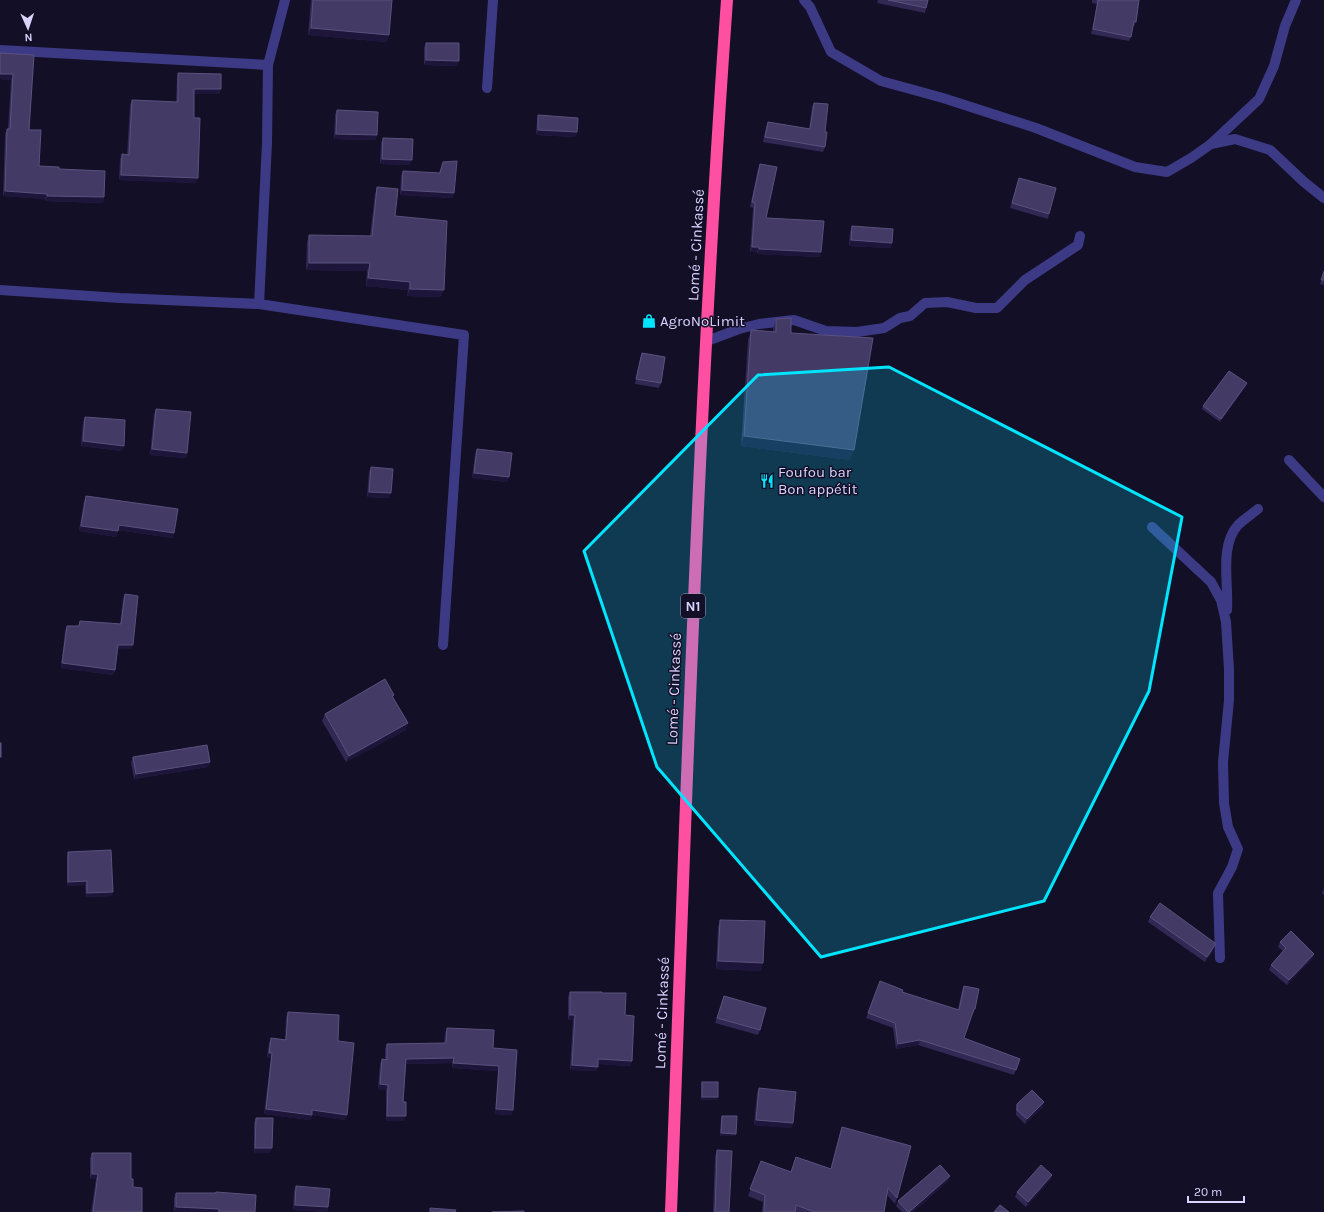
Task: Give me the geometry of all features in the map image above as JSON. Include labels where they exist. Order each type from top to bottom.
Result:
[{"type":"highway","name":"Lomé - Cinkassé","points":[[671,1212],[694,588],[726,0]]},
{"type":"street","points":[[259,304],[267,143],[268,65],[285,0]]},
{"type":"street","points":[[487,88],[493,0]]},
{"type":"street","points":[[804,0],[810,7],[831,52],[881,81],[944,98],[1015,121],[1135,167],[1166,172],[1191,158],[1211,144],[1259,99],[1274,66],[1285,26],[1296,0]]},
{"type":"street","points":[[0,50],[268,65]]},
{"type":"street","points":[[1211,144],[1235,139],[1270,150],[1304,182],[1324,198]]},
{"type":"street","points":[[707,341],[739,329],[759,324],[794,320],[826,331],[857,332],[884,328],[900,318],[910,316],[925,303],[947,302],[976,308],[997,308],[1025,280],[1078,245],[1080,236]]},
{"type":"street","points":[[0,290],[120,298],[259,304],[464,335],[443,645]]},
{"type":"street","points":[[1289,460],[1324,497]]},
{"type":"street","points":[[1220,958],[1218,893],[1232,867],[1238,849],[1228,827],[1224,803],[1223,762],[1229,700],[1226,622],[1228,597],[1226,569],[1228,545],[1237,526],[1258,509]]},
{"type":"street","points":[[1152,527],[1211,582],[1221,600],[1226,622]]},
{"type":"highlighted area","points":[[889,367],[1182,517],[1149,691],[1044,901],[821,957],[657,767],[584,551],[758,375]]},
{"type":"building","points":[[313,0],[392,0],[389,35],[311,28]]},
{"type":"building","points":[[888,0],[928,0],[926,8]]},
{"type":"building","points":[[1098,0],[1139,0],[1136,22],[1134,21],[1131,37],[1093,29]]},
{"type":"building","points":[[426,43],[459,43],[459,61],[426,60]]},
{"type":"building","points":[[0,53],[34,55],[29,130],[41,130],[39,166],[59,167],[59,169],[105,171],[104,197],[47,196],[47,194],[5,191],[7,129],[10,129],[13,74],[0,74]]},
{"type":"building","points":[[178,73],[221,74],[221,89],[194,89],[194,118],[200,118],[198,178],[121,175],[122,154],[129,155],[132,100],[178,102]]},
{"type":"building","points":[[814,103],[828,104],[825,147],[765,137],[768,122],[810,129]]},
{"type":"building","points":[[337,110],[378,112],[377,135],[336,134]]},
{"type":"building","points":[[538,115],[578,118],[577,132],[538,130]]},
{"type":"building","points":[[383,138],[413,139],[412,160],[382,159]]},
{"type":"building","points":[[457,161],[454,193],[402,190],[403,171],[440,173],[443,162]]},
{"type":"building","points":[[760,164],[777,167],[766,218],[824,221],[821,252],[759,249],[759,247],[752,247],[755,203],[752,202]]},
{"type":"building","points":[[1019,178],[1056,188],[1049,214],[1012,203]]},
{"type":"building","points":[[377,187],[398,189],[395,216],[447,221],[444,290],[410,289],[410,282],[368,278],[370,263],[309,263],[309,235],[372,236]]},
{"type":"building","points":[[852,226],[893,229],[892,243],[851,240]]},
{"type":"building","points":[[1324,271],[1324,280],[1321,280]]},
{"type":"building","points":[[791,318],[791,333],[873,338],[854,450],[744,436],[751,330],[776,332],[776,319]]},
{"type":"building","points":[[642,353],[665,357],[661,383],[636,379]]},
{"type":"building","points":[[1229,371],[1247,383],[1221,419],[1203,406]]},
{"type":"building","points":[[156,409],[191,412],[187,453],[152,449]]},
{"type":"building","points":[[85,417],[125,420],[124,446],[83,441]]},
{"type":"building","points":[[477,449],[512,453],[509,477],[474,473]]},
{"type":"building","points":[[371,467],[393,469],[391,493],[369,492]]},
{"type":"building","points":[[86,496],[178,509],[174,533],[119,525],[118,531],[81,526]]},
{"type":"building","points":[[125,594],[138,596],[133,645],[118,645],[115,670],[62,663],[67,626],[79,626],[80,621],[121,624]]},
{"type":"building","points":[[385,679],[394,695],[392,696],[408,723],[349,756],[325,714]]},
{"type":"building","points":[[1,743],[1,757],[0,757]]},
{"type":"building","points":[[207,745],[210,762],[136,774],[133,757]]},
{"type":"building","points":[[111,850],[113,892],[87,893],[87,881],[68,882],[68,852]]},
{"type":"building","points":[[1160,903],[1215,943],[1207,957],[1150,917]]},
{"type":"building","points":[[720,920],[765,921],[763,963],[718,961]]},
{"type":"building","points":[[1291,931],[1314,954],[1289,980],[1271,965],[1286,948],[1280,942]]},
{"type":"building","points":[[880,981],[903,990],[902,992],[959,1010],[964,986],[979,989],[975,1009],[964,1038],[1020,1059],[1016,1070],[920,1040],[898,1044],[895,1023],[868,1013]]},
{"type":"building","points":[[570,992],[626,993],[625,1015],[634,1016],[632,1061],[598,1059],[598,1067],[572,1065],[575,1015],[570,1015]]},
{"type":"building","points":[[724,996],[766,1008],[760,1030],[717,1018]]},
{"type":"building","points":[[288,1012],[339,1015],[338,1041],[354,1043],[347,1115],[312,1110],[312,1115],[266,1109],[272,1053],[269,1053],[271,1038],[286,1040]]},
{"type":"building","points":[[447,1028],[494,1030],[493,1048],[517,1050],[513,1110],[496,1109],[499,1066],[453,1063],[454,1058],[406,1059],[403,1102],[406,1102],[406,1116],[387,1116],[388,1085],[380,1084],[382,1059],[387,1060],[387,1044],[446,1043]]},
{"type":"building","points":[[702,1082],[718,1082],[718,1097],[702,1097]]},
{"type":"building","points":[[759,1088],[796,1092],[793,1123],[756,1120]]},
{"type":"building","points":[[1032,1090],[1044,1102],[1027,1119],[1017,1110],[1017,1104]]},
{"type":"building","points":[[722,1116],[737,1116],[736,1134],[721,1133]]},
{"type":"building","points":[[256,1118],[273,1118],[272,1148],[255,1148]]},
{"type":"building","points":[[842,1127],[911,1146],[897,1198],[888,1188],[884,1212],[814,1212],[796,1205],[795,1212],[764,1212],[765,1195],[750,1189],[761,1161],[791,1172],[796,1157],[831,1169]]},
{"type":"building","points":[[717,1150],[732,1151],[729,1212],[715,1212]]},
{"type":"building","points":[[92,1153],[131,1153],[131,1179],[133,1179],[133,1187],[142,1188],[142,1212],[93,1212],[98,1174],[92,1174]]},
{"type":"building","points":[[940,1165],[950,1176],[908,1212],[898,1201]]},
{"type":"building","points":[[1041,1165],[1052,1175],[1028,1202],[1017,1192]]},
{"type":"building","points":[[296,1186],[330,1189],[328,1207],[295,1205]]},
{"type":"building","points":[[216,1192],[256,1195],[255,1212],[219,1212],[219,1209],[176,1207],[176,1193]]},
{"type":"building","points":[[1000,1205],[1009,1212],[994,1212]]},
{"type":"building","points":[[430,1208],[456,1210],[455,1212],[430,1212]]},
{"type":"building","points":[[524,1211],[524,1212],[492,1212]]},
{"type":"place","name":"AgroNoLimit","points":[[649,321]]},
{"type":"place","name":"Foufou bar Bon appétit","points":[[767,481]]}]
